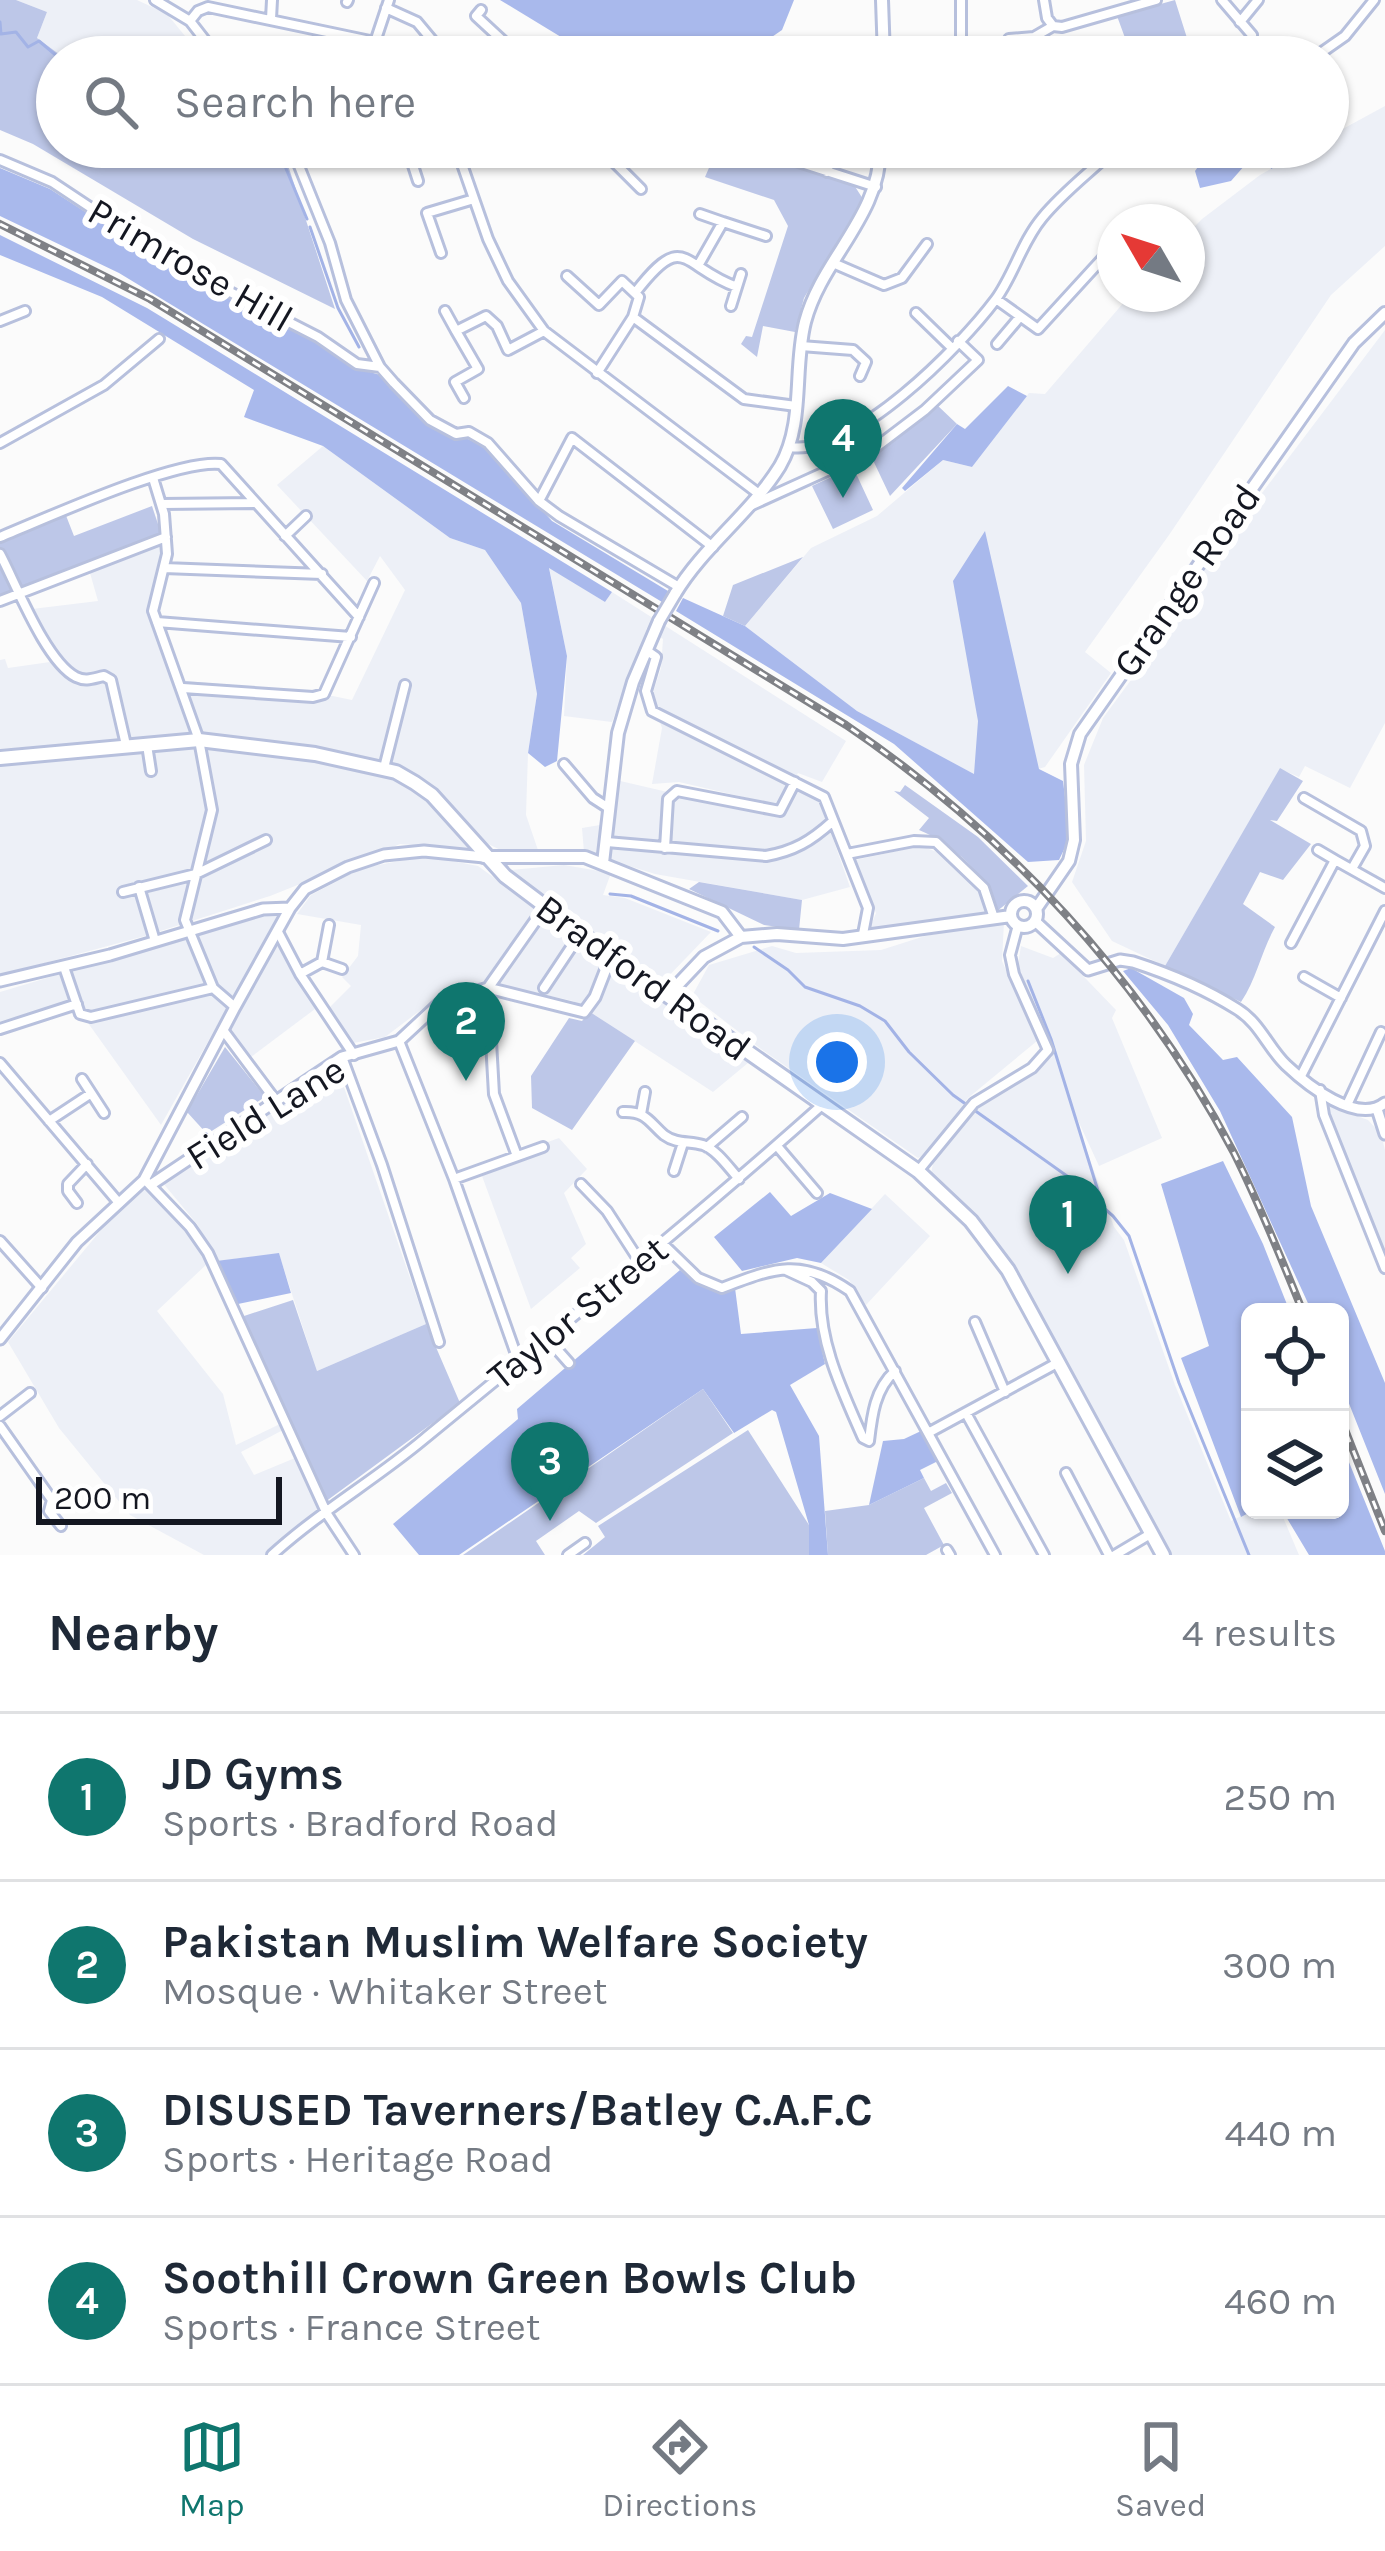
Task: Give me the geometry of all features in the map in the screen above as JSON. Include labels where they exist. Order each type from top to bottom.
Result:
[{"type":"main road","points":[[882,0],[883,36]]},
{"type":"main road","points":[[603,863],[618,733],[646,650],[677,590],[751,506],[790,446],[801,346],[812,301],[876,188],[878,168]]},
{"type":"main road","name":"Grange Road","points":[[1015,920],[1018,902],[1034,910],[1060,876],[1075,840],[1071,764],[1080,734],[1354,343],[1385,313]]},
{"type":"main road","name":"Bradford Road","points":[[0,758],[199,740],[315,754],[384,769],[432,795],[484,857],[545,907],[918,1171],[971,1222],[1003,1262],[1163,1555]]},
{"type":"main road","points":[[484,857],[585,857],[722,912],[741,937]]},
{"type":"main road","points":[[668,995],[704,957],[741,937],[777,934],[843,939],[994,918],[1029,926],[1034,910]]},
{"type":"street","points":[[155,0],[190,21],[202,36]]},
{"type":"street","points":[[271,20],[272,0]]},
{"type":"street","points":[[961,0],[961,36]]},
{"type":"street","points":[[1044,0],[1053,26]]},
{"type":"street","points":[[1036,36],[1053,26],[1156,0]]},
{"type":"street","points":[[1222,0],[1252,35]]},
{"type":"street","points":[[1240,22],[1258,0]]},
{"type":"street","points":[[1345,36],[1374,0]]},
{"type":"street","points":[[377,36],[388,4],[411,18],[427,36]]},
{"type":"street","points":[[190,21],[198,10],[208,7],[347,36]]},
{"type":"street","points":[[481,10],[476,16],[498,36]]},
{"type":"street","name":"Primrose Hill","points":[[0,160],[52,182],[177,265],[318,337],[357,364],[380,367]]},
{"type":"street","points":[[300,168],[330,243],[346,300],[380,367],[430,420],[488,443],[539,501],[677,590]]},
{"type":"street","points":[[414,168],[418,181]]},
{"type":"street","points":[[465,168],[508,281],[544,331],[759,494]]},
{"type":"street","points":[[620,168],[641,189]]},
{"type":"street","points":[[815,168],[876,188]]},
{"type":"street","points":[[827,172],[828,168]]},
{"type":"street","points":[[790,446],[804,448],[834,440],[892,403],[996,299],[1041,218],[1094,168]]},
{"type":"street","points":[[441,253],[427,213],[474,200]]},
{"type":"street","points":[[700,214],[766,236]]},
{"type":"street","points":[[699,264],[724,222]]},
{"type":"street","points":[[833,263],[884,285],[902,278],[927,244]]},
{"type":"street","points":[[635,293],[664,259],[679,256],[737,286]]},
{"type":"street","points":[[996,299],[1038,329],[1097,264]]},
{"type":"street","points":[[731,306],[741,274]]},
{"type":"street","points":[[567,276],[599,305],[622,281],[638,297],[633,317],[597,373]]},
{"type":"street","points":[[445,310],[478,369],[455,382],[464,398]]},
{"type":"street","points":[[0,321],[25,311]]},
{"type":"street","points":[[751,506],[891,438],[978,359],[916,313]]},
{"type":"street","points":[[456,331],[485,316],[497,326],[508,350],[544,331]]},
{"type":"street","points":[[633,317],[744,399],[796,406]]},
{"type":"street","points":[[997,344],[1018,318]]},
{"type":"street","points":[[0,443],[104,385],[159,339]]},
{"type":"street","points":[[801,346],[853,350],[866,362],[860,376]]},
{"type":"street","points":[[539,501],[572,438],[713,547]]},
{"type":"street","points":[[0,537],[153,478],[188,467],[220,464],[359,617]]},
{"type":"street","points":[[153,478],[166,537],[153,611],[199,740],[212,810],[184,920],[213,988],[235,1007]]},
{"type":"street","points":[[162,504],[254,503]]},
{"type":"street","points":[[285,536],[306,516]]},
{"type":"street","points":[[0,601],[166,537]]},
{"type":"street","points":[[0,554],[43,636],[69,673],[86,680],[104,676],[111,680],[126,745]]},
{"type":"street","points":[[164,568],[322,574]]},
{"type":"street","points":[[183,688],[313,698],[324,694],[374,583]]},
{"type":"street","points":[[157,622],[351,637]]},
{"type":"street","points":[[646,650],[656,657],[646,691],[652,711],[818,791],[830,809],[868,908],[863,934]]},
{"type":"street","points":[[384,769],[405,686]]},
{"type":"street","points":[[147,743],[151,771]]},
{"type":"street","points":[[564,764],[607,807]]},
{"type":"street","points":[[665,848],[668,800],[677,791],[780,811],[795,782]]},
{"type":"street","points":[[1304,795],[1361,831],[1365,846],[1353,868]]},
{"type":"street","points":[[608,842],[766,856],[791,851],[832,822]]},
{"type":"street","points":[[123,892],[196,874],[266,840]]},
{"type":"street","points":[[847,854],[914,841],[936,842],[984,888],[994,918]]},
{"type":"street","points":[[1318,850],[1385,888]]},
{"type":"street","points":[[0,1339],[77,1242],[148,1182],[235,1007],[305,889],[384,855],[424,851],[484,857]]},
{"type":"street","points":[[1292,943],[1335,860]]},
{"type":"street","points":[[139,887],[155,940]]},
{"type":"street","points":[[517,1156],[494,1094],[488,988],[545,907]]},
{"type":"street","points":[[0,982],[263,909],[290,908]]},
{"type":"street","points":[[1034,910],[1088,970],[1120,960],[1133,962],[1236,1008],[1252,1019],[1283,1063],[1320,1090],[1347,1106],[1381,1106],[1385,1134]]},
{"type":"street","points":[[1301,1076],[1385,911]]},
{"type":"street","points":[[918,1171],[974,1102],[1032,1068],[1048,1050],[1014,974],[1010,955],[1015,920]]},
{"type":"street","points":[[322,962],[328,925]]},
{"type":"street","points":[[278,932],[348,1056],[439,1342]]},
{"type":"street","points":[[544,988],[581,933]]},
{"type":"street","points":[[488,988],[584,1012],[595,998],[611,956]]},
{"type":"street","points":[[300,974],[322,962],[343,969]]},
{"type":"street","points":[[64,967],[80,1013],[91,1017],[213,988]]},
{"type":"street","points":[[1304,977],[1341,998]]},
{"type":"street","name":"Field Lane","points":[[148,1182],[348,1056],[399,1041],[441,1002],[488,988]]},
{"type":"street","points":[[0,1029],[77,1004]]},
{"type":"street","points":[[223,1030],[277,1101]]},
{"type":"street","points":[[1347,1106],[1381,1032]]},
{"type":"street","points":[[399,1041],[454,1178],[518,1360]]},
{"type":"street","points":[[0,1063],[119,1203]]},
{"type":"street","points":[[82,1079],[104,1113]]},
{"type":"street","points":[[1320,1090],[1324,1115],[1385,1268]]},
{"type":"street","points":[[641,1114],[645,1092]]},
{"type":"street","points":[[49,1121],[90,1094]]},
{"type":"street","name":"Taylor Street","points":[[272,1555],[421,1442],[740,1179],[822,1105]]},
{"type":"street","points":[[623,1112],[641,1114],[683,1143],[707,1147],[740,1179]]},
{"type":"street","points":[[707,1147],[742,1117]]},
{"type":"street","points":[[674,1171],[683,1143]]},
{"type":"street","points":[[777,1146],[817,1192]]},
{"type":"street","points":[[454,1178],[543,1147]]},
{"type":"street","points":[[77,1203],[68,1184],[86,1164]]},
{"type":"street","points":[[148,1182],[208,1253],[327,1514],[354,1555]]},
{"type":"street","points":[[581,1184],[607,1211],[640,1262]]},
{"type":"street","points":[[0,1241],[43,1289]]},
{"type":"street","points":[[662,1244],[698,1279],[722,1288],[767,1271],[803,1268],[826,1274],[850,1291],[995,1555]]},
{"type":"street","points":[[784,1269],[821,1291],[820,1316],[840,1385],[863,1438],[869,1441],[884,1381],[895,1371]]},
{"type":"street","points":[[975,1322],[1005,1392]]},
{"type":"street","points":[[546,1337],[569,1363]]},
{"type":"street","points":[[928,1433],[1059,1362]]},
{"type":"street","points":[[0,1416],[30,1393]]},
{"type":"street","points":[[966,1413],[1044,1555]]},
{"type":"street","points":[[0,1426],[52,1500],[49,1511],[61,1526]]},
{"type":"street","points":[[1066,1473],[1112,1555],[1152,1534]]},
{"type":"street","points":[[568,1555],[585,1543]]},
{"type":"shaded area","points":[[0,0],[16,0],[47,12],[36,36],[36,146],[0,130]]},
{"type":"shaded area","points":[[16,0],[137,0],[167,14],[185,36],[38,36],[47,12]]},
{"type":"shaded area","points":[[500,0],[794,0],[782,30],[773,36],[559,36]]},
{"type":"shaded area","points":[[1175,0],[1186,36],[1124,36],[1117,16]]},
{"type":"shaded area","points":[[1385,106],[1385,246],[1331,295],[1085,652],[1111,673],[1045,767],[990,783],[857,711],[745,626],[811,548],[877,516],[943,460],[972,467],[1029,393],[1045,394],[1116,312],[1205,312],[1205,217],[1260,175],[1272,168],[1349,168],[1349,126]]},
{"type":"shaded area","points":[[0,168],[50,189],[173,269],[316,342],[353,367],[380,375],[427,423],[455,440],[466,438],[486,448],[552,521],[668,591],[662,602],[119,273],[0,216]]},
{"type":"shaded area","points":[[73,168],[289,168],[335,309],[193,239]]},
{"type":"shaded area","points":[[709,168],[801,168],[854,185],[863,199],[804,298],[795,332],[763,326],[757,357],[741,344],[746,336],[752,337],[788,226],[774,200],[705,177]]},
{"type":"shaded area","points":[[1242,168],[1231,181],[1200,188],[1195,171]]},
{"type":"shaded area","points":[[0,235],[147,308],[612,592],[605,602],[549,568],[567,656],[557,761],[545,767],[528,753],[537,694],[521,603],[485,550],[450,538],[323,446],[244,417],[254,390],[102,297],[0,255]]},
{"type":"shaded area","points":[[1385,330],[1385,723],[1350,788],[1305,766],[1299,777],[1280,769],[1165,966],[1112,941],[1072,882],[1086,841],[1084,765],[1103,718],[1142,671],[1198,578]]},
{"type":"shaded area","points":[[1008,386],[1027,396],[972,467],[943,460],[905,491],[902,488],[957,424],[965,429]]},
{"type":"shaded area","points":[[936,404],[957,424],[890,496],[871,456]]},
{"type":"shaded area","points":[[323,446],[450,538],[485,550],[521,603],[537,694],[528,753],[526,815],[539,853],[509,854],[484,842],[449,802],[405,770],[267,740],[191,735],[0,749],[0,660],[5,659],[8,668],[64,660],[32,609],[98,601],[90,573],[160,544],[158,611],[185,681],[352,700],[405,590],[380,556],[367,581],[277,485]]},
{"type":"shaded area","points":[[853,467],[873,510],[833,529],[812,486]]},
{"type":"shaded area","points":[[152,506],[161,533],[0,597],[0,542],[65,513],[74,536]]},
{"type":"shaded area","points":[[985,531],[1039,769],[1063,781],[1070,837],[1059,860],[1028,862],[894,744],[676,611],[683,598],[745,626],[857,711],[974,774],[978,721],[953,581]]},
{"type":"shaded area","points":[[803,557],[745,626],[723,616],[733,585]]},
{"type":"shaded area","points":[[549,567],[605,602],[612,592],[846,741],[822,782],[798,773],[778,805],[679,782],[652,784],[662,728],[651,698],[661,668],[663,639],[647,628],[612,722],[564,716],[567,656]]},
{"type":"shaded area","points":[[191,748],[300,757],[386,775],[424,795],[474,850],[400,844],[270,896],[0,975],[0,763]]},
{"type":"shaded area","points":[[1280,768],[1303,781],[1277,821],[1270,820],[1311,844],[1283,880],[1260,872],[1243,904],[1275,927],[1241,1002],[1165,966]]},
{"type":"shaded area","points":[[616,780],[770,816],[783,815],[796,787],[819,799],[850,887],[802,900],[655,874],[584,852],[582,828],[612,823]]},
{"type":"shaded area","points":[[905,785],[978,837],[1028,886],[996,912],[986,886],[967,862],[919,830],[929,818],[894,791],[900,792]]},
{"type":"shaded area","points":[[921,846],[945,855],[979,890],[987,913],[869,930],[876,913],[855,860]]},
{"type":"shaded area","points":[[426,856],[478,866],[748,1063],[713,1092],[573,1001],[484,981],[438,997],[385,1037],[353,1043],[327,1010],[351,986],[342,977],[358,956],[361,925],[297,914],[311,895],[362,868]]},
{"type":"shaded area","points":[[564,865],[611,873],[603,895],[625,898],[711,932],[662,983],[511,870]]},
{"type":"shaded area","points":[[699,882],[802,900],[799,930],[764,925],[689,889]]},
{"type":"shaded area","points":[[274,910],[280,914],[161,1125],[73,1002],[0,1024],[0,992]]},
{"type":"shaded area","points":[[1004,922],[1002,961],[1037,1041],[968,1098],[927,1154],[918,1158],[692,996],[709,965],[772,946],[796,953],[881,950],[925,936]]},
{"type":"shaded area","points":[[278,942],[315,1009],[251,1057],[228,1029]]},
{"type":"shaded area","points":[[1021,946],[1053,958],[1061,953],[1116,1010],[1112,1018],[1162,1138],[1099,1166],[1069,1101],[1231,1521],[1241,1516],[1284,1519],[1299,1555],[1163,1555],[1044,1335],[971,1221],[930,1180],[933,1163],[976,1107],[1052,1057],[1018,964]]},
{"type":"shaded area","points":[[1131,968],[1184,998],[1193,1014],[1189,1025],[1223,1060],[1237,1057],[1292,1117],[1311,1206],[1385,1383],[1385,1494],[1349,1404],[1349,1303],[1308,1303],[1220,1111],[1168,1025],[1123,971]]},
{"type":"shaded area","points":[[483,997],[484,1039],[455,1047],[442,1009]]},
{"type":"shaded area","points":[[590,1012],[635,1041],[572,1130],[532,1108],[531,1076],[569,1018],[582,1021]]},
{"type":"shaded area","points":[[225,1047],[265,1097],[207,1134],[187,1112]]},
{"type":"shaded area","points":[[337,1067],[426,1324],[317,1371],[279,1254],[216,1261],[197,1224],[162,1182],[281,1104],[315,1076]]},
{"type":"shaded area","points":[[1330,1106],[1368,1120],[1381,1134],[1385,1257],[1325,1110]]},
{"type":"shaded area","points":[[559,1138],[587,1169],[564,1193],[586,1244],[571,1258],[580,1268],[531,1309],[482,1176],[547,1151],[545,1143]]},
{"type":"shaded area","points":[[1223,1161],[1286,1303],[1241,1303],[1241,1517],[1181,1358],[1209,1346],[1161,1184]]},
{"type":"shaded area","points":[[146,1188],[208,1263],[157,1311],[223,1394],[236,1445],[280,1424],[283,1430],[241,1452],[254,1475],[295,1458],[321,1512],[266,1555],[204,1555],[130,1515],[59,1428],[8,1342],[111,1218]]},
{"type":"shaded area","points":[[770,1192],[791,1216],[830,1193],[872,1209],[821,1263],[797,1258],[742,1271],[714,1237]]},
{"type":"shaded area","points":[[885,1194],[930,1236],[866,1305],[849,1280],[821,1263]]},
{"type":"shaded area","points":[[279,1253],[291,1293],[238,1304],[216,1261]]},
{"type":"shaded area","points":[[680,1270],[720,1294],[735,1288],[741,1334],[817,1328],[825,1364],[790,1385],[819,1436],[828,1555],[809,1555],[809,1525],[776,1412],[734,1433],[703,1389],[459,1555],[419,1555],[393,1524],[518,1419],[517,1409]]},
{"type":"shaded area","points":[[293,1300],[317,1371],[426,1324],[460,1403],[325,1502],[241,1317]]},
{"type":"shaded area","points":[[703,1389],[733,1433],[596,1523],[579,1511],[536,1541],[545,1555],[463,1555]]},
{"type":"shaded area","points":[[748,1430],[809,1525],[809,1555],[583,1555],[605,1537],[598,1526]]},
{"type":"shaded area","points":[[921,1431],[938,1461],[920,1470],[924,1478],[869,1505],[883,1441]]},
{"type":"shaded area","points":[[1349,1462],[1385,1555],[1309,1555],[1287,1519],[1349,1519]]},
{"type":"shaded area","points":[[924,1478],[931,1491],[946,1483],[952,1493],[924,1508],[944,1545],[926,1555],[828,1555],[825,1511],[869,1505]]},
{"type":"waterway","points":[[0,22],[1,34],[16,32],[28,47],[36,43]]},
{"type":"waterway","points":[[286,168],[307,219]]},
{"type":"waterway","points":[[310,227],[338,308],[359,347]]},
{"type":"waterway","points":[[610,894],[631,896],[718,931]]},
{"type":"waterway","points":[[754,947],[805,987],[860,1006],[885,1021],[953,1095],[1067,1176],[1113,1216],[1129,1236],[1179,1383],[1249,1555]]},
{"type":"waterway","points":[[1028,981],[1103,1207]]},
{"type":"railway","points":[[0,224],[150,299],[846,725],[962,814],[1066,915],[1158,1028],[1234,1153],[1299,1303]]},
{"type":"railway","points":[[1349,1440],[1385,1531]]},
{"type":"place","name":"Soothill Crown Green Bowls Club","points":[[843,498]]},
{"type":"place","name":"Pakistan Muslim Welfare Society","points":[[466,1081]]},
{"type":"place","name":"JD Gyms","points":[[1068,1274]]},
{"type":"place","name":"DISUSED Taverners/Batley C.A.F.C","points":[[550,1521]]}]
